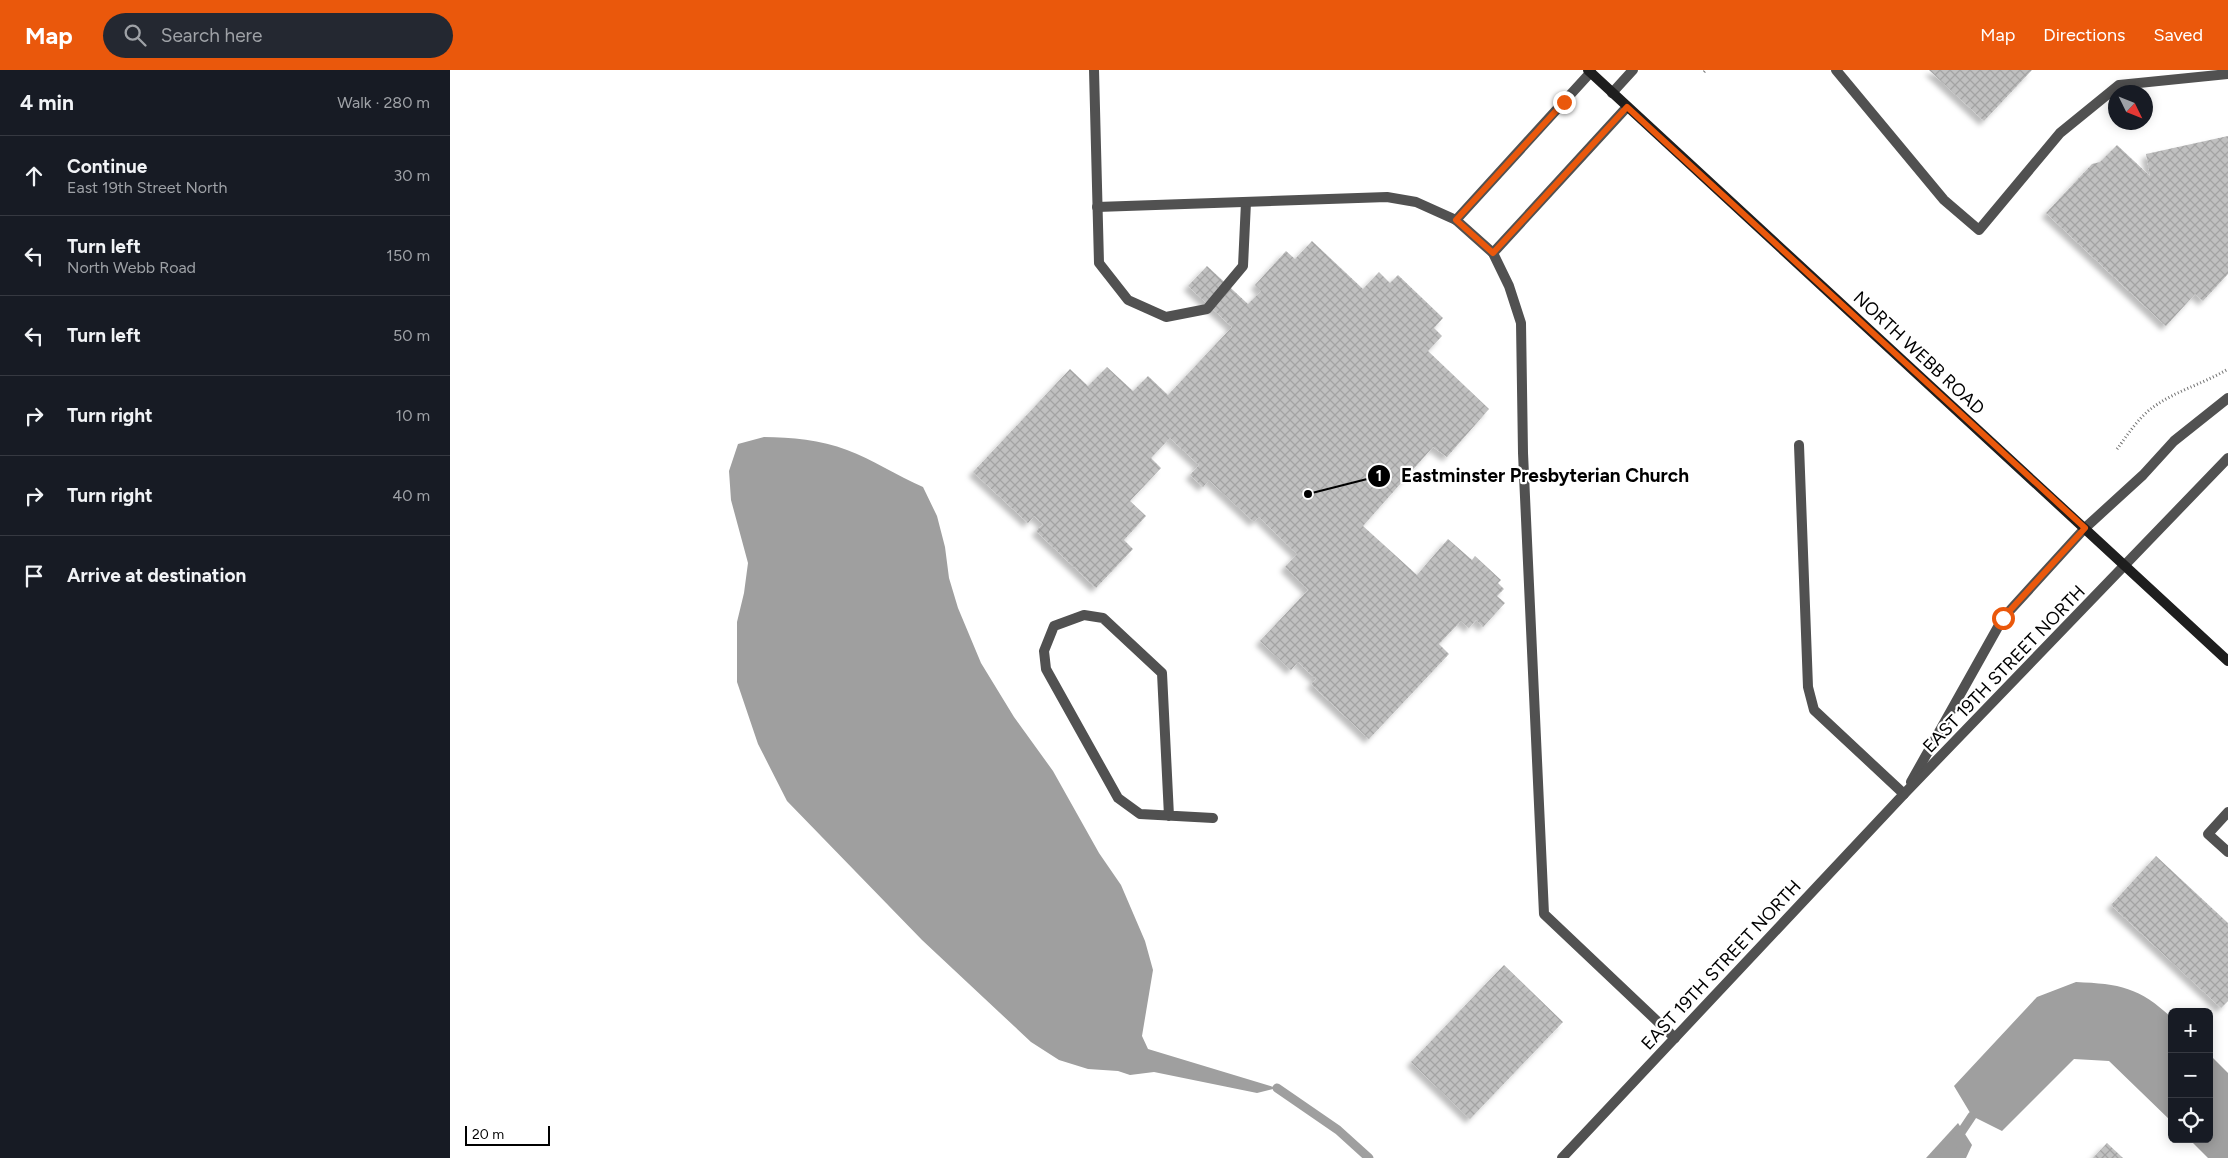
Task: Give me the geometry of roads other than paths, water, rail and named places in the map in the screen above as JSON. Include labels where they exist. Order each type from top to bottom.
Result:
[{"type":"main road","name":"NORTH WEBB ROAD","points":[[1590,71],[2228,661]]},
{"type":"street","points":[[1094,70],[1100,263],[1128,300],[1166,317],[1207,309],[1243,266],[1246,202]]},
{"type":"street","points":[[1612,93],[1633,70]]},
{"type":"street","points":[[1836,70],[1944,200],[1979,230],[2060,133],[2120,85],[2228,74]]},
{"type":"street","points":[[1456,220],[1590,71]]},
{"type":"street","points":[[1493,253],[1627,107]]},
{"type":"street","points":[[1097,207],[1387,197],[1416,202],[1456,220],[1493,253],[1509,286],[1521,323],[1523,453],[1544,914],[1675,1038]]},
{"type":"street","name":"EAST 19TH STREET NORTH","points":[[1904,794],[2003,618],[2085,528],[2143,475],[2174,441],[2228,398]]},
{"type":"street","points":[[1799,445],[1808,687],[1814,710],[1904,794]]},
{"type":"street","name":"EAST 19TH STREET NORTH","points":[[1562,1158],[1904,794],[2126,566],[2228,458]]},
{"type":"street","points":[[1169,816],[1162,673],[1104,618],[1084,614],[1054,626],[1044,651],[1046,669],[1118,798],[1140,814],[1169,816],[1213,818]]},
{"type":"street","points":[[2228,812],[2208,834],[2228,852]]},
{"type":"waterway","points":[[1277,1088],[1338,1130],[1369,1158]]},
{"type":"waterway","points":[[1944,1158],[1972,1116]]},
{"type":"place","name":"Eastminster Presbyterian Church","points":[[1308,494]]}]
